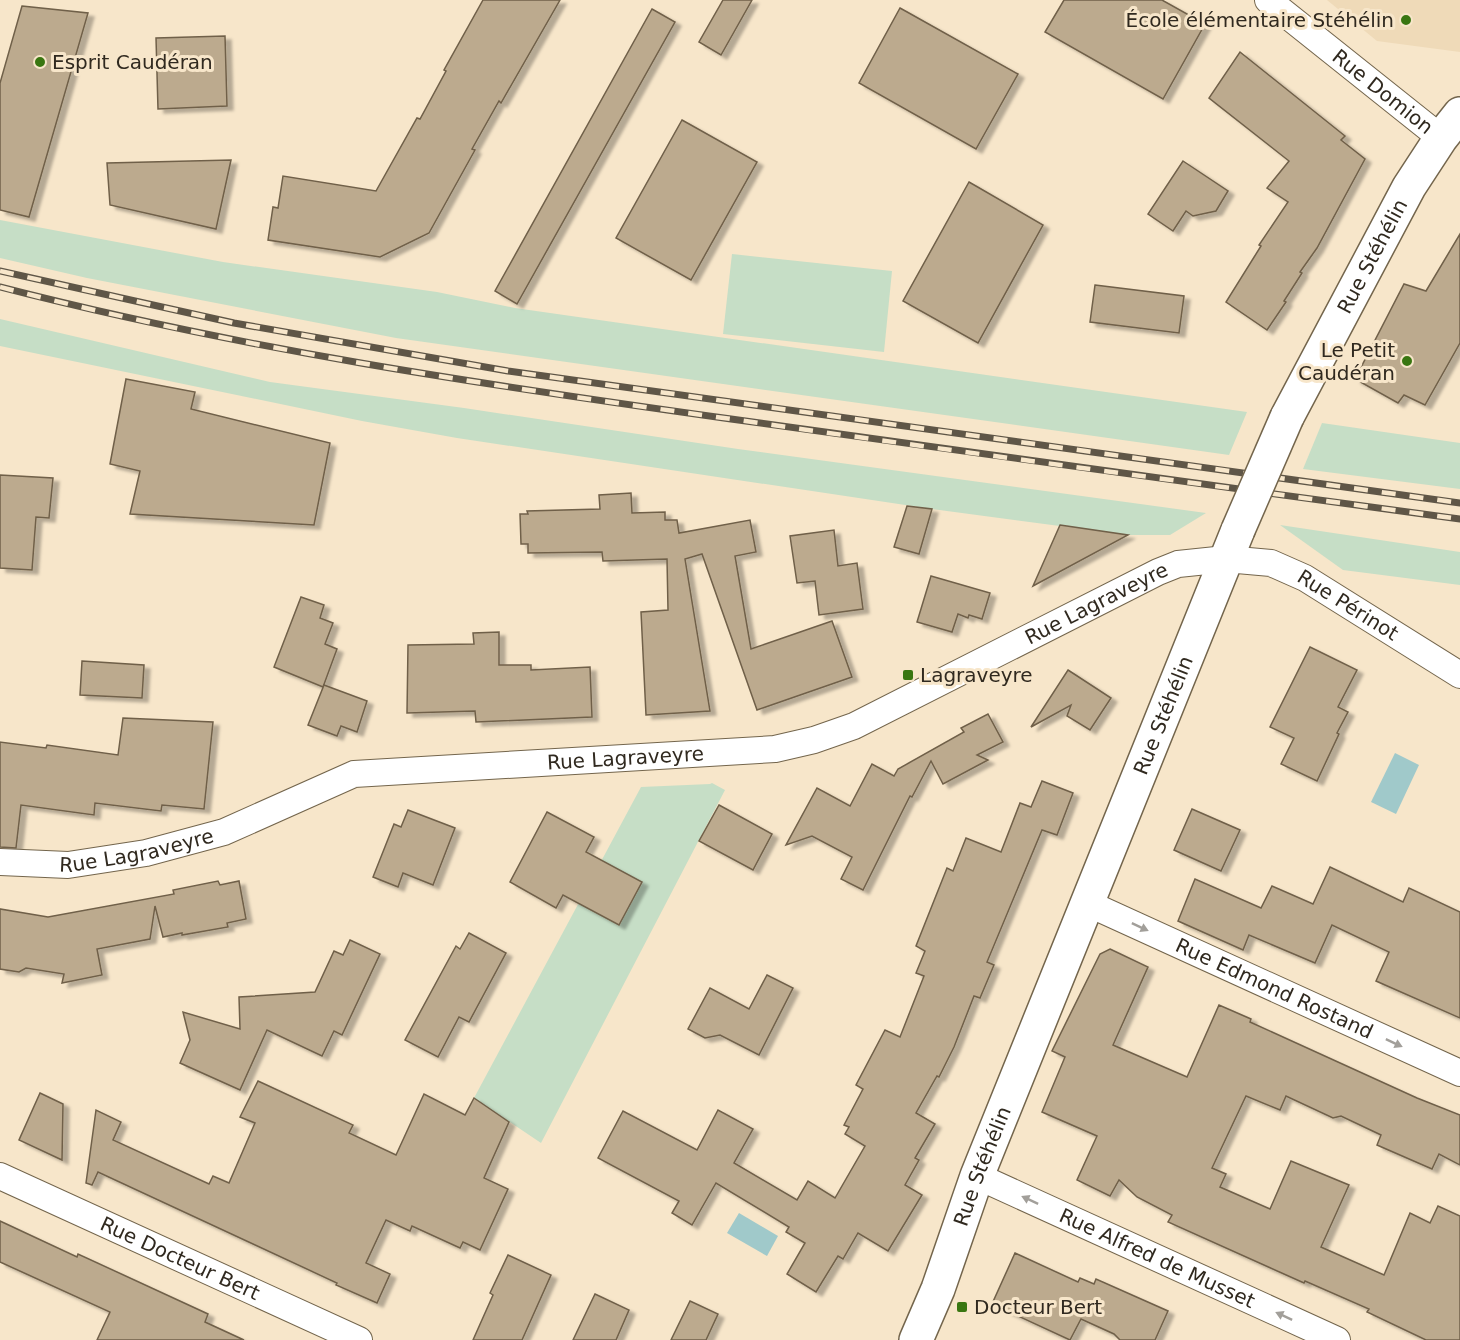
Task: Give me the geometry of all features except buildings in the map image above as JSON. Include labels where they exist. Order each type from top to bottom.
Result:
[{"type":"street","name":"Rue Domion","points":[[1268,0],[1450,126]]},
{"type":"street","name":"Rue Stéhélin","points":[[916,1340],[938,1288],[977,1176],[1232,544],[1287,417],[1409,187],[1450,126]]},
{"type":"street","name":"Rue Périnot","points":[[1232,544],[1305,578],[1460,675]]},
{"type":"street","name":"Rue Lagraveyre","points":[[0,862],[68,865],[146,853],[224,832],[354,774],[775,749],[814,740],[854,726],[1158,572],[1232,544]]},
{"type":"street","name":"Rue Edmond Rostand","points":[[1087,903],[1460,1073]]},
{"type":"street","name":"Rue Docteur Bert","points":[[0,1176],[359,1340]]},
{"type":"street","name":"Rue Alfred de Musset","points":[[977,1176],[1337,1340]]},
{"type":"shaded area","name":"École élémentaire Stéhélin","points":[[1327,0],[1460,0],[1460,52],[1377,41]]},
{"type":"green space","points":[[0,220],[223,262],[437,292],[515,308],[1247,412],[1229,455],[396,338],[87,278],[0,258]]},
{"type":"green space","points":[[732,254],[892,271],[884,352],[723,334]]},
{"type":"green space","points":[[0,319],[270,382],[1206,513],[1170,535],[1128,535],[932,509],[457,438],[362,421],[0,346]]},
{"type":"green space","points":[[1322,423],[1460,443],[1460,489],[1303,469]]},
{"type":"green space","points":[[1280,525],[1460,552],[1460,585],[1343,570]]},
{"type":"green space","points":[[712,783],[725,790],[541,1143],[474,1098],[641,787]]},
{"type":"water","points":[[1395,753],[1419,765],[1396,814],[1371,802]]},
{"type":"water","points":[[739,1213],[778,1236],[767,1256],[727,1233]]},
{"type":"railway","points":[[0,271],[234,323],[508,371],[1460,503]]},
{"type":"railway","points":[[0,287],[181,329],[455,379],[913,445],[1460,519]]},
{"type":"place","name":"École élémentaire Stéhélin","points":[[1406,20]]},
{"type":"place","name":"Esprit Caudéran","points":[[40,62]]},
{"type":"place","name":"Le Petit Caudéran","points":[[1407,361]]},
{"type":"place","name":"Lagraveyre","points":[[908,675]]},
{"type":"place","name":"Docteur Bert","points":[[962,1307]]}]
